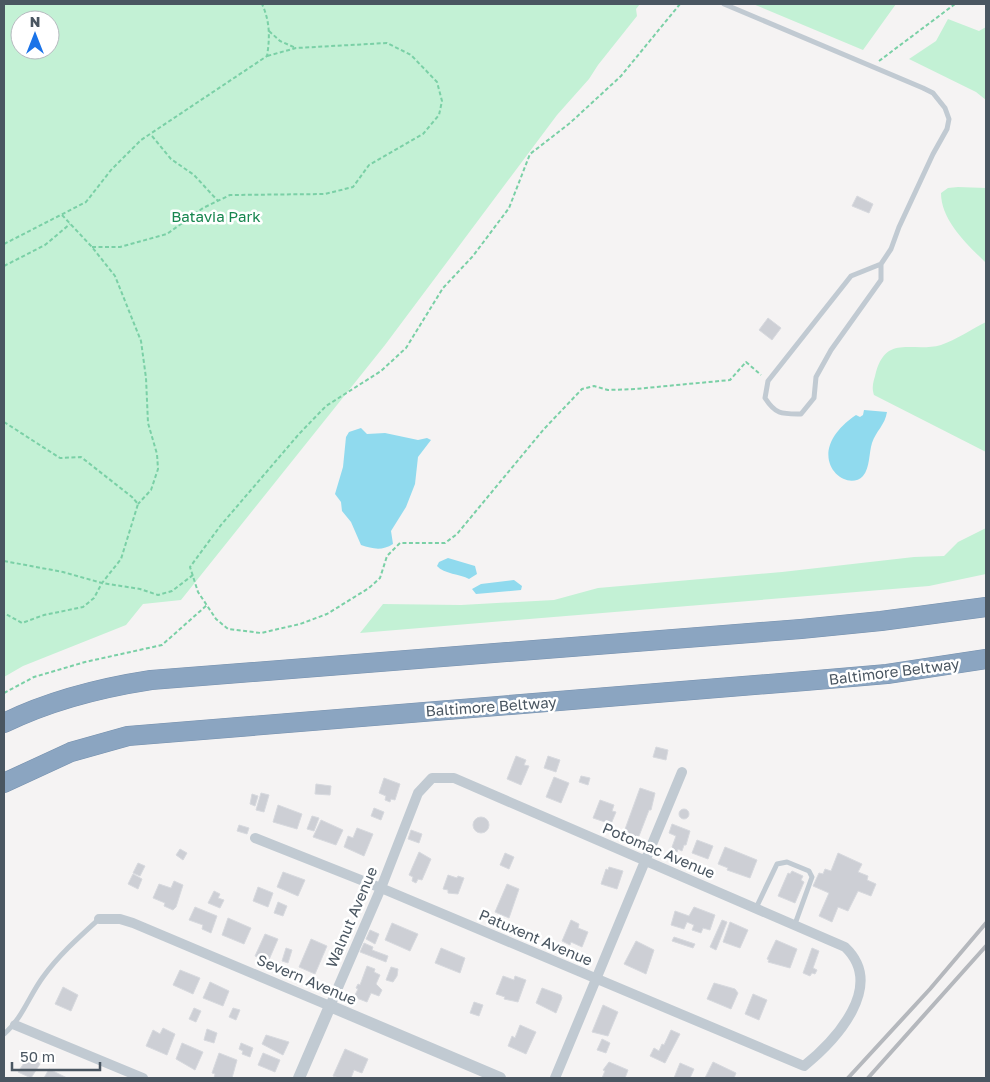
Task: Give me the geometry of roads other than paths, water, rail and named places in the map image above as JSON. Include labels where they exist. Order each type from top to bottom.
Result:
[{"type":"highway","points":[[4,723],[54,701],[85,692],[151,680],[818,627],[881,621],[986,606]]},
{"type":"highway","name":"Baltimore Beltway","points":[[4,783],[19,774],[71,752],[128,736],[805,682],[887,674],[986,659]]},
{"type":"street","points":[[555,1078],[682,772]]},
{"type":"street","name":"Potomac Avenue","points":[[439,776],[454,778],[645,862],[845,946],[853,954],[858,964],[860,988],[851,1013],[828,1045],[804,1066]]},
{"type":"street","name":"Walnut Avenue","points":[[299,1078],[381,888],[418,793],[426,782],[439,776]]},
{"type":"street","name":"Patuxent Avenue","points":[[255,838],[381,888],[804,1066]]},
{"type":"street","name":"Severn Avenue","points":[[100,919],[120,919],[133,923],[500,1078]]},
{"type":"street","points":[[15,1025],[143,1078]]},
{"type":"lane","points":[[724,4],[933,93],[945,108],[949,119],[947,129],[907,210],[891,249],[881,264],[881,280],[831,350],[816,377],[814,398],[801,414],[782,414],[772,409],[765,398],[768,381],[851,276],[881,264]]},
{"type":"lane","points":[[756,908],[777,864],[788,862],[809,871],[812,877],[795,924]]},
{"type":"lane","points":[[4,1034],[15,1025],[41,979],[65,949],[100,919]]},
{"type":"water","points":[[864,410],[887,412],[872,443],[865,473],[855,480],[846,480],[831,467],[828,456],[831,444],[839,430],[856,415],[860,417],[863,415]]},
{"type":"water","points":[[361,428],[367,434],[385,433],[418,440],[427,438],[431,440],[418,457],[415,484],[406,507],[391,531],[393,544],[381,548],[361,545],[351,522],[342,511],[341,502],[335,494],[343,467],[346,437],[349,432]]},
{"type":"water","points":[[448,558],[475,566],[477,574],[469,579],[444,571],[437,566],[439,562]]},
{"type":"water","points":[[514,580],[522,586],[521,590],[476,594],[472,589],[481,584]]},
{"type":"railway","points":[[848,1078],[930,989],[986,923]]},
{"type":"railway","points":[[868,1078],[986,946]]},
{"type":"park label","name":"Batavia Park","points":[[216,216]]}]
